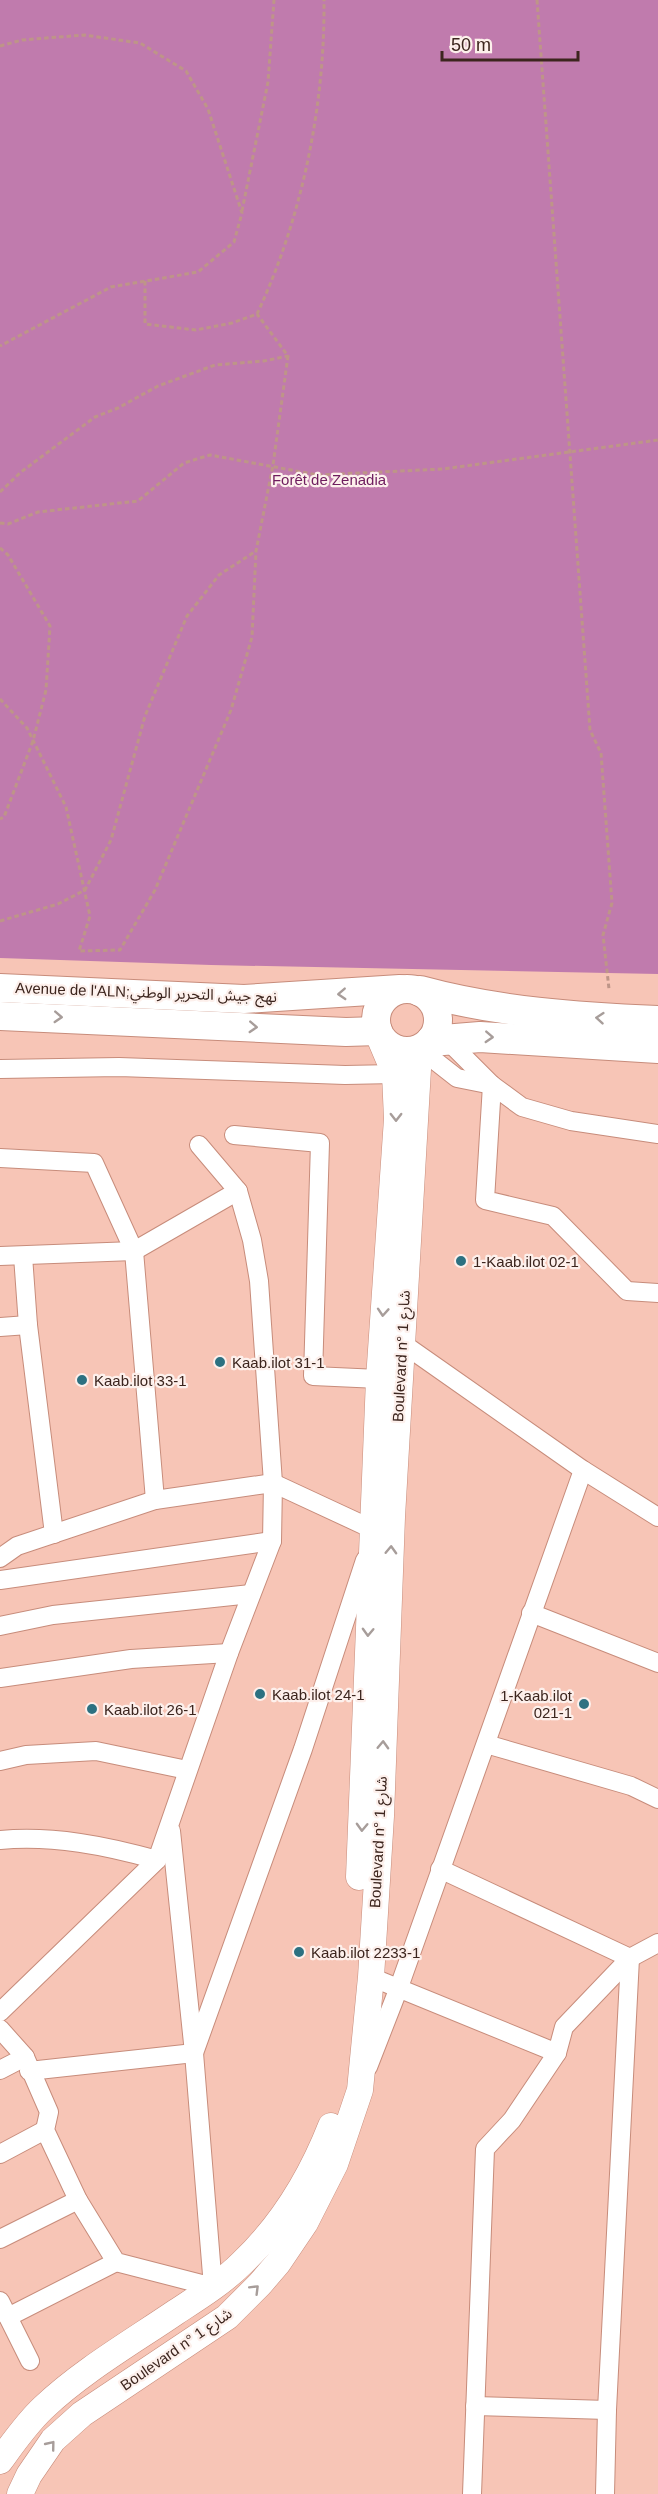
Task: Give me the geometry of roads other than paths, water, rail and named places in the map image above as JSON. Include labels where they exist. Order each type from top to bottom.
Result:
[{"type":"highway","points":[[410,990],[458,1001],[523,1011],[658,1021]]},
{"type":"highway","points":[[430,1043],[480,1036],[658,1048]]},
{"type":"main road","name":"Avenue de l'ALN;نهج جيش التحرير الوطني","points":[[0,988],[244,999],[410,990]]},
{"type":"main road","points":[[410,990],[434,1004],[439,1023],[430,1043],[400,1051],[390,1048],[380,1036],[376,1021],[377,1010],[382,1000],[390,993],[410,990]]},
{"type":"main road","points":[[0,1016],[346,1032],[380,1036]]},
{"type":"main road","name":"Boulevard n° شارع 1","points":[[0,2461],[28,2423],[44,2407],[242,2264],[267,2237],[301,2189],[320,2155],[341,2098],[352,2031],[362,1825],[371,1537],[379,1379],[397,1119],[395,1074],[380,1036]]},
{"type":"main road","name":"Boulevard n° شارع 1","points":[[20,2494],[29,2475],[53,2440],[82,2414],[227,2317],[278,2263],[305,2223],[335,2164],[360,2090],[381,1816],[402,1343],[418,1069],[430,1043]]},
{"type":"street","points":[[430,1043],[457,1078],[492,1085]]},
{"type":"street","points":[[430,1043],[522,1107],[571,1121],[658,1134]]},
{"type":"street","points":[[0,1069],[119,1067],[345,1075],[395,1074]]},
{"type":"street","points":[[492,1085],[485,1200],[553,1216],[627,1291],[658,1293]]},
{"type":"street","points":[[234,1135],[320,1143],[313,1377],[379,1379]]},
{"type":"street","points":[[0,2012],[158,1860],[187,1770],[272,1541],[273,1483],[259,1281],[252,1240],[238,1191],[199,1145]]},
{"type":"street","points":[[0,1158],[94,1163],[134,1251],[155,1500]]},
{"type":"street","points":[[0,1256],[134,1251],[238,1191]]},
{"type":"street","points":[[23,1256],[28,1325],[54,1534]]},
{"type":"street","points":[[0,1326],[28,1325]]},
{"type":"street","points":[[402,1343],[583,1470],[658,1516]]},
{"type":"street","points":[[360,2090],[398,1990],[583,1470]]},
{"type":"street","points":[[0,1558],[17,1546],[155,1500],[273,1483],[371,1537],[303,1749],[195,2053]]},
{"type":"street","points":[[0,1580],[272,1541]]},
{"type":"street","points":[[0,1626],[53,1615],[251,1594]]},
{"type":"street","points":[[531,1613],[658,1663]]},
{"type":"street","points":[[0,1678],[131,1659],[229,1653]]},
{"type":"street","points":[[486,1744],[631,1786],[658,1799]]},
{"type":"street","points":[[0,1761],[26,1755],[96,1751],[187,1770]]},
{"type":"street","points":[[30,2361],[4,2309],[116,2262],[213,2287],[195,2053],[170,1823]]},
{"type":"street","points":[[0,1840],[18,1838],[108,1846],[158,1860]]},
{"type":"street","points":[[440,1869],[630,1958]]},
{"type":"street","points":[[471,2494],[484,2149],[512,2120],[557,2053],[564,2027],[630,1958],[658,1943]]},
{"type":"street","points":[[605,2494],[607,2409],[630,1958]]},
{"type":"street","points":[[370,1977],[557,2053]]},
{"type":"street","points":[[0,2029],[27,2064],[49,2112],[45,2130],[78,2200],[116,2262]]},
{"type":"street","points":[[0,2070],[27,2064],[195,2053]]},
{"type":"street","points":[[0,2154],[45,2130]]},
{"type":"street","points":[[0,2239],[78,2200]]},
{"type":"street","points":[[475,2406],[607,2409]]},
{"type":"place","name":"1-Kaab.ilot 02-1","points":[[461,1261]]},
{"type":"place","name":"Kaab.ilot 31-1","points":[[220,1362]]},
{"type":"place","name":"Kaab.ilot 33-1","points":[[82,1380]]},
{"type":"place","name":"Kaab.ilot 24-1","points":[[260,1694]]},
{"type":"place","name":"1-Kaab.ilot 021-1","points":[[584,1704]]},
{"type":"place","name":"Kaab.ilot 26-1","points":[[92,1709]]},
{"type":"place","name":"Kaab.ilot 2233-1","points":[[299,1952]]},
{"type":"park label","name":"Forêt de Zenadia","points":[[329,479]]}]
